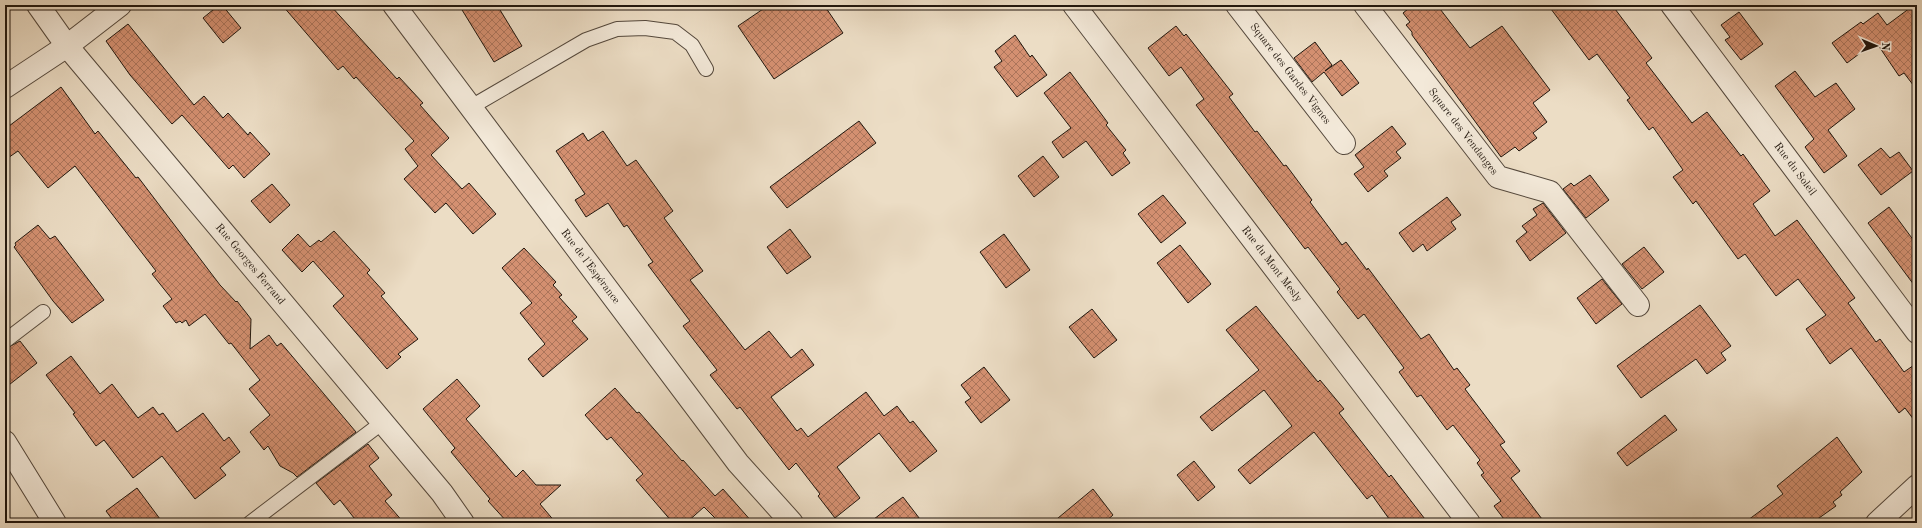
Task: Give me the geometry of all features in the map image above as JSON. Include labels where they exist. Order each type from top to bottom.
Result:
[{"type":"street","name":"Rue Georges Ferrand","points":[[38,5],[67,46],[442,493],[463,523]]},
{"type":"street","points":[[5,87],[67,46],[120,5]]},
{"type":"street","name":"Rue de l'Espérance","points":[[394,5],[738,463],[792,523]]},
{"type":"street","name":"Rue du Mont Mesly","points":[[1074,5],[1469,523]]},
{"type":"street","name":"Square des Gardes Vignes","points":[[1237,5],[1344,143]]},
{"type":"street","name":"Square des Vendanges","points":[[1365,5],[1498,177],[1550,192],[1638,305]]},
{"type":"street","name":"Rue du Soleil","points":[[1672,5],[1917,332]]},
{"type":"street","points":[[5,442],[55,523]]},
{"type":"street","points":[[1877,523],[1917,486]]},
{"type":"lane","points":[[471,107],[586,40],[617,29],[645,28],[675,32],[692,45],[706,69]]},
{"type":"lane","points":[[5,341],[42,312]]},
{"type":"lane","points":[[250,523],[382,422]]},
{"type":"building","points":[[219,5],[222,5],[241,28],[223,43],[203,18]]},
{"type":"building","points":[[282,5],[330,5],[397,79],[399,77],[423,103],[420,105],[449,138],[431,155],[462,189],[469,183],[496,214],[473,234],[446,203],[435,213],[404,179],[418,166],[405,149],[414,141],[356,77],[354,79],[343,66],[338,70]]},
{"type":"building","points":[[459,5],[497,5],[522,46],[494,62]]},
{"type":"building","points":[[769,5],[824,5],[843,33],[774,79],[738,26]]},
{"type":"building","points":[[1413,5],[1437,5],[1470,48],[1502,26],[1550,90],[1533,103],[1547,122],[1533,133],[1537,138],[1519,151],[1515,147],[1501,157],[1406,25],[1410,22],[1403,13]]},
{"type":"building","points":[[1548,5],[1612,5],[1652,58],[1646,63],[1692,123],[1707,112],[1741,156],[1743,154],[1770,191],[1753,204],[1775,236],[1797,220],[1855,298],[1848,303],[1876,342],[1880,339],[1904,372],[1917,363],[1917,424],[1905,408],[1899,413],[1851,348],[1830,364],[1806,329],[1826,315],[1798,279],[1776,296],[1745,254],[1738,259],[1696,201],[1693,204],[1673,177],[1683,170],[1653,127],[1649,130],[1627,100],[1630,98],[1597,54],[1589,60]]},
{"type":"building","points":[[1914,5],[1917,5],[1917,90],[1904,73],[1899,76],[1878,45],[1873,49],[1871,45],[1847,63],[1832,43],[1861,22],[1863,24],[1878,13],[1887,25]]},
{"type":"building","points":[[1739,12],[1763,44],[1741,60],[1725,40],[1730,37],[1721,25]]},
{"type":"building","points":[[128,24],[194,105],[204,96],[223,118],[228,113],[248,135],[250,132],[270,154],[244,178],[233,165],[229,169],[182,115],[172,124],[130,75],[106,41]]},
{"type":"building","points":[[1176,26],[1184,36],[1186,34],[1233,94],[1229,97],[1255,132],[1257,131],[1284,166],[1286,165],[1312,200],[1310,202],[1342,245],[1346,242],[1367,270],[1368,268],[1421,339],[1429,334],[1454,370],[1457,368],[1470,385],[1465,389],[1505,442],[1500,445],[1520,471],[1511,478],[1545,523],[1507,523],[1494,506],[1501,501],[1481,475],[1484,473],[1477,463],[1480,460],[1453,425],[1447,430],[1421,395],[1417,397],[1399,372],[1404,368],[1364,314],[1358,319],[1337,292],[1340,289],[1308,247],[1305,249],[1196,105],[1204,99],[1181,67],[1169,76],[1148,48]]},
{"type":"building","points":[[1015,35],[1030,57],[1032,55],[1047,75],[1017,97],[994,67],[1002,61],[995,51]]},
{"type":"building","points":[[1315,42],[1332,65],[1325,71],[1341,60],[1359,83],[1342,96],[1324,72],[1312,82],[1294,58]]},
{"type":"building","points":[[1795,71],[1815,97],[1836,83],[1855,109],[1828,130],[1847,156],[1824,173],[1805,147],[1814,139],[1775,86]]},
{"type":"building","points":[[1070,72],[1108,123],[1106,125],[1126,150],[1123,153],[1130,163],[1112,176],[1086,141],[1063,158],[1052,142],[1071,128],[1044,93]]},
{"type":"building","points":[[61,87],[95,134],[98,131],[136,178],[138,177],[220,285],[236,302],[237,301],[251,319],[250,349],[269,335],[277,346],[281,343],[356,432],[297,477],[280,466],[268,446],[264,450],[250,432],[270,415],[249,389],[260,380],[231,343],[229,344],[205,314],[189,326],[186,320],[182,323],[180,321],[176,323],[163,306],[172,299],[152,274],[156,271],[75,166],[48,188],[18,151],[5,160],[5,129]]},
{"type":"building","points":[[859,121],[876,143],[787,208],[770,187]]},
{"type":"building","points":[[1392,126],[1406,144],[1396,152],[1401,158],[1384,171],[1388,176],[1368,192],[1354,174],[1364,167],[1355,155]]},
{"type":"building","points":[[603,131],[627,166],[636,160],[673,211],[664,218],[703,271],[690,280],[745,350],[769,331],[791,358],[802,349],[814,365],[771,397],[797,431],[801,428],[808,437],[866,392],[884,416],[897,406],[910,423],[913,421],[937,451],[910,472],[879,433],[837,467],[860,498],[835,518],[818,496],[820,494],[796,463],[789,470],[740,407],[737,409],[710,375],[717,370],[683,326],[690,321],[648,265],[653,262],[627,225],[624,227],[608,203],[586,217],[575,200],[585,194],[556,151],[583,133],[588,141]]},
{"type":"building","points":[[1881,148],[1890,158],[1899,152],[1913,171],[1881,195],[1858,165]]},
{"type":"building","points":[[1043,156],[1059,177],[1034,197],[1018,176]]},
{"type":"building","points":[[1590,175],[1609,200],[1586,218],[1563,189],[1571,183],[1574,186]]},
{"type":"building","points":[[272,184],[290,205],[270,223],[251,201]]},
{"type":"building","points":[[1163,195],[1186,223],[1161,243],[1138,214]]},
{"type":"building","points":[[1447,197],[1461,215],[1451,222],[1456,229],[1427,251],[1423,244],[1413,252],[1399,233]]},
{"type":"building","points":[[1543,203],[1566,233],[1530,261],[1516,241],[1527,232],[1522,226],[1537,215],[1533,209]]},
{"type":"building","points":[[1889,207],[1917,245],[1917,289],[1868,223]]},
{"type":"building","points":[[38,225],[50,239],[55,236],[104,300],[72,323],[53,301],[14,247],[16,245],[15,243]]},
{"type":"building","points":[[790,229],[811,257],[787,274],[767,247]]},
{"type":"building","points":[[334,231],[370,270],[367,273],[385,293],[381,296],[418,339],[398,354],[401,357],[387,369],[333,306],[344,296],[313,261],[302,272],[282,250],[298,234],[310,247],[319,240],[321,242]]},
{"type":"building","points":[[1004,234],[1030,270],[1006,288],[980,252]]},
{"type":"building","points":[[1180,245],[1211,284],[1188,303],[1157,263]]},
{"type":"building","points":[[1644,247],[1664,272],[1642,289],[1622,264]]},
{"type":"building","points":[[524,248],[556,282],[553,285],[562,295],[559,297],[577,317],[572,321],[588,339],[543,377],[528,359],[545,344],[520,313],[532,303],[502,268]]},
{"type":"building","points":[[1602,279],[1622,304],[1596,324],[1577,298]]},
{"type":"building","points":[[1700,305],[1731,346],[1721,353],[1726,360],[1707,374],[1696,359],[1641,398],[1617,366]]},
{"type":"building","points":[[1256,306],[1318,382],[1320,380],[1344,409],[1339,413],[1389,477],[1391,475],[1428,523],[1392,523],[1372,495],[1367,499],[1314,432],[1250,484],[1238,470],[1292,426],[1264,390],[1212,431],[1200,417],[1259,370],[1226,330]]},
{"type":"building","points":[[1092,309],[1117,340],[1094,358],[1069,327]]},
{"type":"building","points":[[20,341],[37,363],[5,388],[5,349]]},
{"type":"building","points":[[71,356],[100,394],[112,384],[138,418],[153,407],[159,415],[163,413],[177,432],[203,413],[224,441],[229,437],[240,452],[220,468],[226,475],[195,499],[162,456],[133,478],[104,440],[96,446],[73,414],[75,413],[46,375]]},
{"type":"building","points":[[984,367],[1010,400],[981,423],[965,402],[971,398],[961,385]]},
{"type":"building","points":[[457,379],[480,406],[466,419],[516,477],[523,470],[536,485],[561,485],[540,504],[556,523],[508,523],[488,501],[490,499],[451,452],[455,448],[423,409]]},
{"type":"building","points":[[615,388],[637,413],[639,412],[715,496],[723,489],[753,523],[720,523],[704,507],[686,523],[673,523],[636,480],[643,474],[611,437],[607,440],[585,415]]},
{"type":"building","points":[[1665,415],[1677,430],[1627,466],[1617,453]]},
{"type":"building","points":[[1837,437],[1862,472],[1840,492],[1842,495],[1833,502],[1836,506],[1812,523],[1744,523],[1783,494],[1777,486]]},
{"type":"building","points":[[368,444],[379,458],[369,466],[392,495],[385,501],[404,523],[358,523],[340,500],[334,505],[316,483]]},
{"type":"building","points":[[1194,461],[1215,487],[1198,501],[1177,475]]},
{"type":"building","points":[[137,488],[163,523],[115,523],[106,511]]},
{"type":"building","points":[[1093,489],[1113,515],[1104,523],[1052,523]]},
{"type":"building","points":[[903,497],[923,523],[869,523],[892,505]]}]
